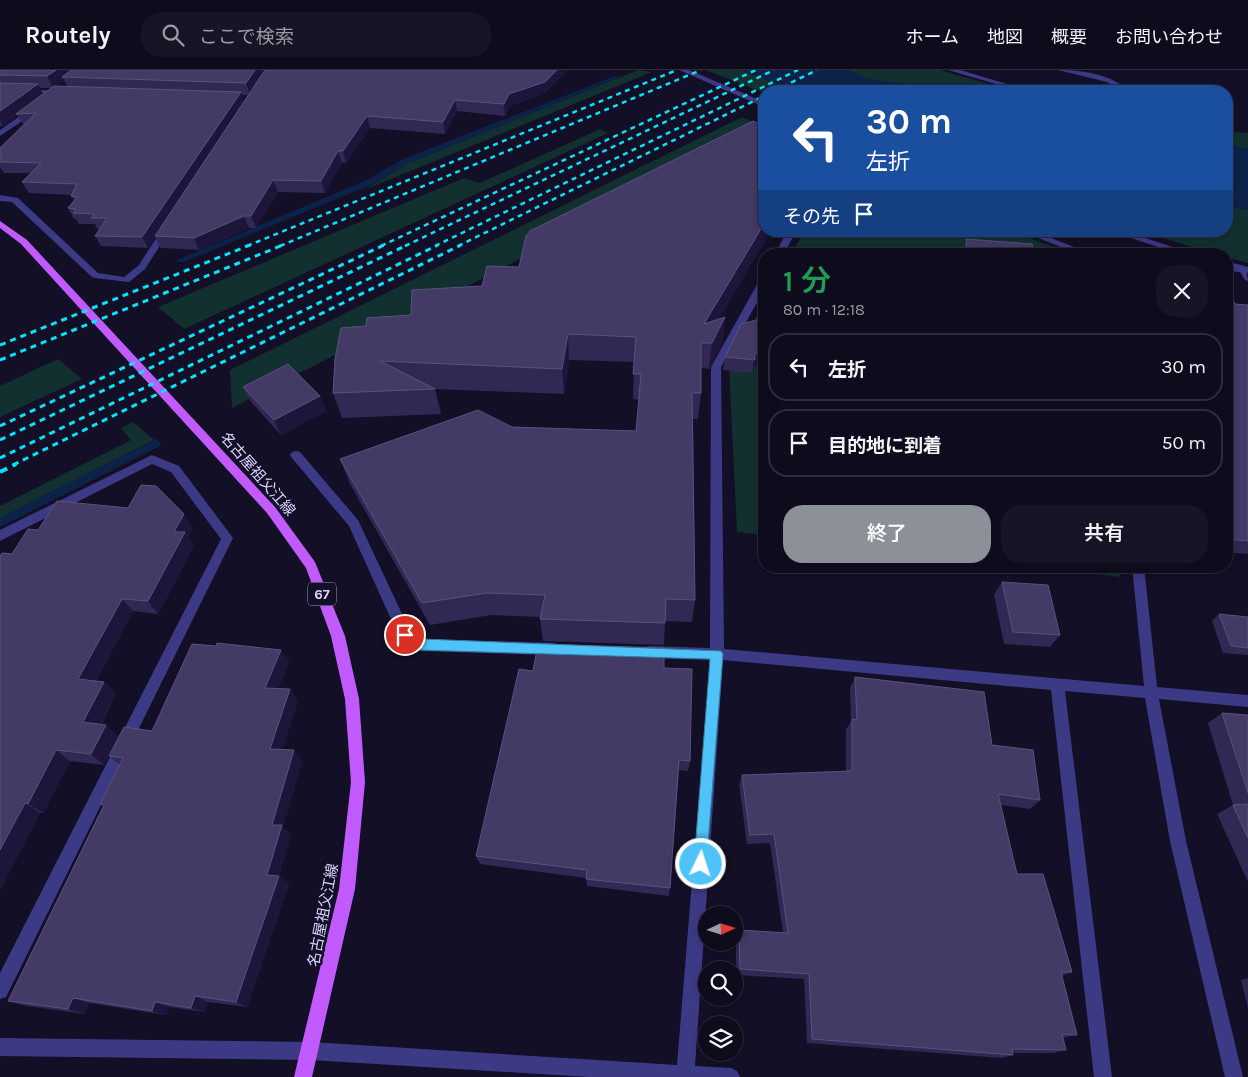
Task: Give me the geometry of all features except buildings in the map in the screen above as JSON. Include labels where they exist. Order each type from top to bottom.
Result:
[{"type":"main road","name":"名古屋祖父江線","points":[[0,224],[24,242],[271,510],[311,566],[338,636],[352,699],[358,782],[347,888],[311,1051],[303,1077]]},
{"type":"street","points":[[683,70],[758,102]]},
{"type":"street","points":[[952,70],[1006,85]]},
{"type":"street","points":[[1062,70],[1109,80],[1116,85]]},
{"type":"street","points":[[0,90],[63,91],[0,134]]},
{"type":"street","points":[[0,198],[15,200],[95,275],[126,280],[142,267],[175,216]]},
{"type":"street","points":[[782,248],[789,237]]},
{"type":"street","points":[[1041,237],[1071,248]]},
{"type":"street","points":[[1134,237],[1170,248]]},
{"type":"street","points":[[1233,267],[1246,272]]},
{"type":"street","points":[[1233,269],[1246,272]]},
{"type":"street","points":[[686,1076],[717,654],[716,367],[758,293]]},
{"type":"street","points":[[296,454],[354,523],[405,635],[420,645],[571,649]]},
{"type":"street","points":[[0,536],[152,459],[175,469],[227,538],[0,991]]},
{"type":"street","points":[[1139,573],[1151,691],[1178,841],[1234,1077]]},
{"type":"street","points":[[639,652],[717,654],[1248,701]]},
{"type":"street","points":[[1057,684],[1103,1077]]},
{"type":"street","points":[[0,1047],[311,1051],[686,1076],[731,1077]]},
{"type":"green space","points":[[638,70],[652,72],[364,190],[408,163]]},
{"type":"green space","points":[[706,70],[741,70],[780,85],[758,85],[758,91]]},
{"type":"green space","points":[[847,70],[939,70],[993,85],[901,85],[868,79]]},
{"type":"green space","points":[[742,117],[758,124],[758,136],[232,408],[230,370]]},
{"type":"green space","points":[[600,129],[608,133],[184,329],[158,307],[464,178],[480,183]]},
{"type":"green space","points":[[1233,132],[1248,133],[1248,149],[1233,146]]},
{"type":"green space","points":[[1233,207],[1248,210],[1248,263],[1233,259],[1233,248],[1195,248],[1160,237],[1233,237]]},
{"type":"green space","points":[[801,237],[1026,237],[1058,248],[794,248]]},
{"type":"green space","points":[[758,314],[758,534],[737,532],[729,365]]},
{"type":"green space","points":[[58,359],[82,379],[0,417],[0,386]]},
{"type":"green space","points":[[133,422],[154,440],[0,518],[0,506],[131,440],[121,428]]},
{"type":"green space","points":[[1087,573],[1119,573],[1120,577]]},
{"type":"water","points":[[741,70],[847,70],[868,79],[912,85],[780,85]]},
{"type":"water","points":[[1233,146],[1248,149],[1248,210],[1233,207]]},
{"type":"waterway","points":[[181,260],[370,182],[406,161],[617,77]]},
{"type":"waterway","points":[[0,523],[156,443]]},
{"type":"railway","points":[[247,246],[677,70]]},
{"type":"railway","points":[[280,246],[701,70]]},
{"type":"railway","points":[[381,246],[756,70]]},
{"type":"railway","points":[[405,246],[774,70]]},
{"type":"railway","points":[[767,85],[798,70]]},
{"type":"railway","points":[[786,85],[817,70]]},
{"type":"railway","points":[[435,246],[758,89]]},
{"type":"railway","points":[[458,246],[758,99]]},
{"type":"railway","points":[[0,345],[250,245]]},
{"type":"railway","points":[[0,360],[283,245]]},
{"type":"railway","points":[[0,426],[384,245]]},
{"type":"railway","points":[[0,440],[407,245]]},
{"type":"railway","points":[[0,458],[438,245]]},
{"type":"railway","points":[[13,465],[461,245]]},
{"type":"railway","points":[[0,472],[16,464]]},
{"type":"route","points":[[405,635],[420,645],[717,654],[701,864]]}]
